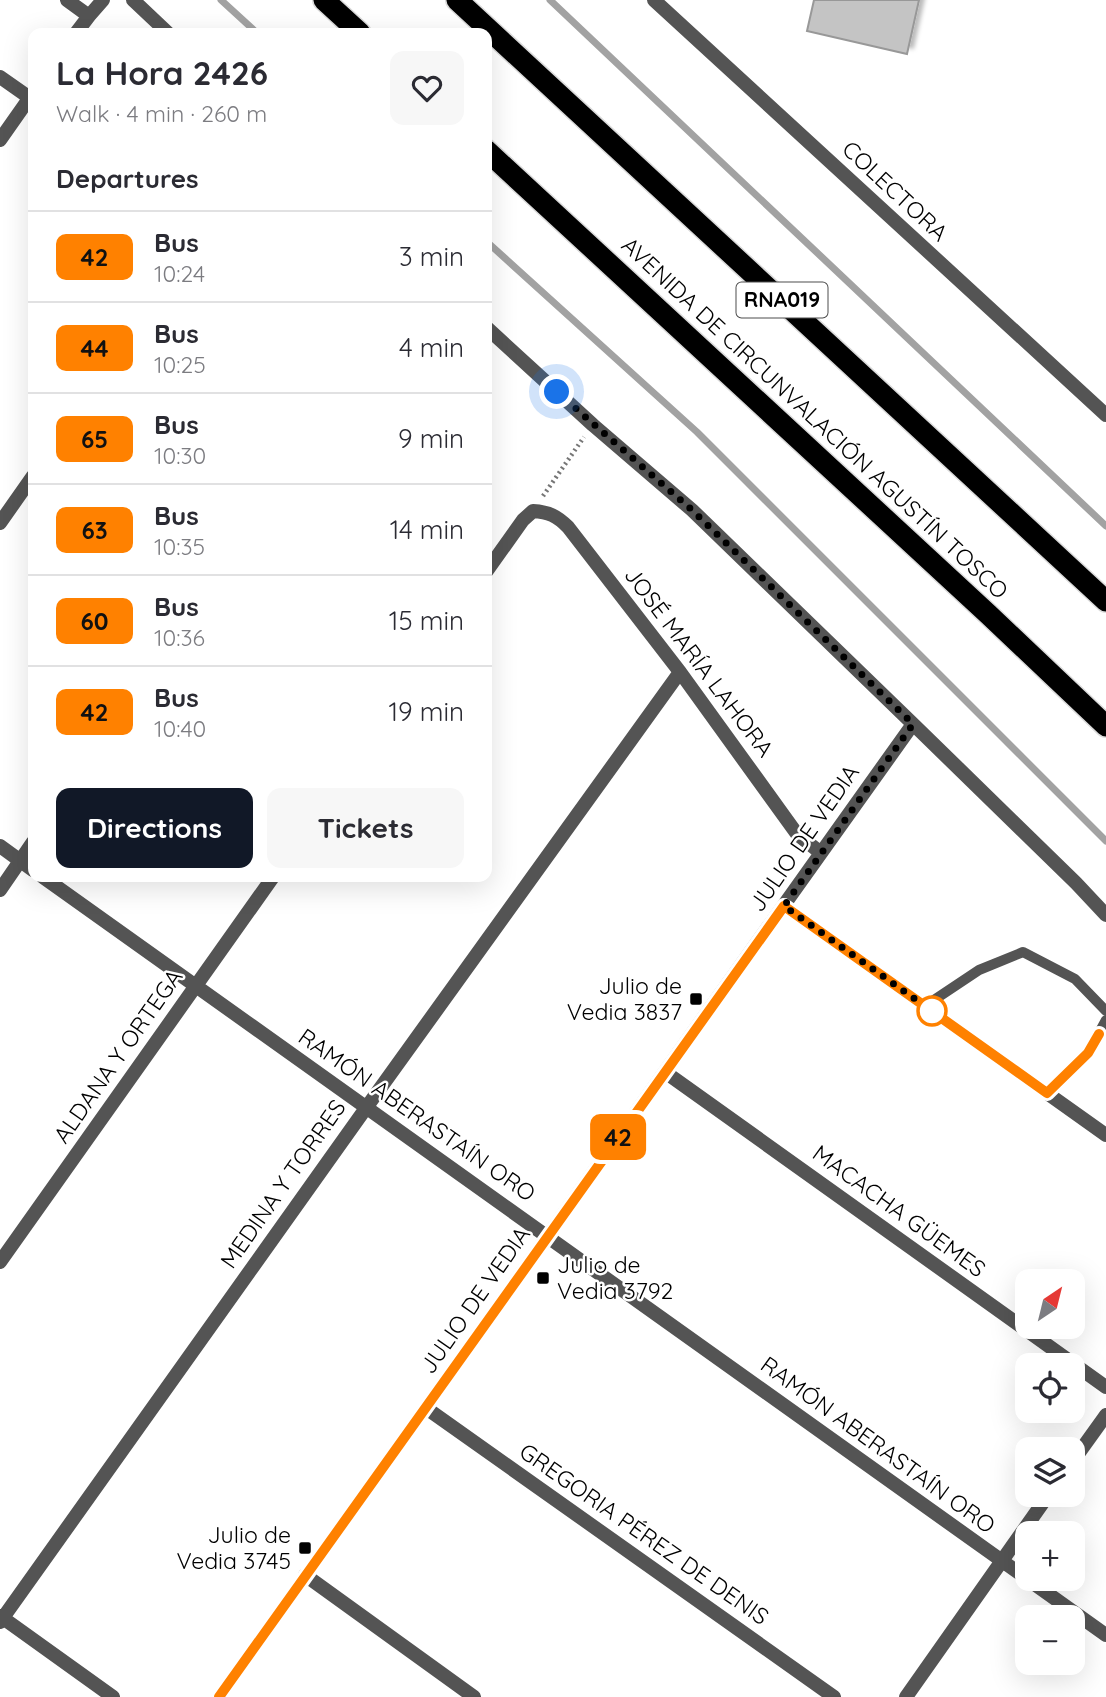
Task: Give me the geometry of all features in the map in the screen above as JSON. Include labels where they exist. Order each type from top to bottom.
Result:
[{"type":"highway","points":[[324,0],[355,28]]},
{"type":"highway","name":"RNA019","points":[[457,0],[487,28]]},
{"type":"highway","name":"RNA019","points":[[492,32],[1106,601]]},
{"type":"highway","name":"AVENIDA DE CIRCUNVALACIÓN AGUSTÍN TOSCO","points":[[492,156],[1106,726]]},
{"type":"street","points":[[67,0],[89,16]]},
{"type":"street","points":[[80,28],[103,0]]},
{"type":"street","points":[[133,0],[163,28]]},
{"type":"street","name":"COLECTORA","points":[[654,0],[1106,415]]},
{"type":"street","points":[[0,77],[28,94]]},
{"type":"street","points":[[0,140],[28,100]]},
{"type":"street","points":[[492,332],[593,425],[692,510],[1106,915]]},
{"type":"street","points":[[0,523],[28,483]]},
{"type":"street","points":[[492,564],[523,520],[533,511]]},
{"type":"street","name":"JOSÉ MARÍA LAHORA","points":[[533,511],[557,516],[568,527],[680,672],[797,834],[821,853]]},
{"type":"street","name":"MEDINA Y TORRES","points":[[1,1619],[680,672]]},
{"type":"street","name":"JULIO DE VEDIA","points":[[219,1697],[913,724]]},
{"type":"street","points":[[0,846],[28,867]]},
{"type":"street","points":[[0,890],[28,849]]},
{"type":"street","name":"RAMÓN ABERASTAÍN ORO","points":[[50,882],[1106,1635]]},
{"type":"street","name":"ALDANA Y ORTEGA","points":[[0,1262],[270,882]]},
{"type":"street","points":[[784,906],[1106,1135]]},
{"type":"street","name":"MACACHA GÜEMES","points":[[665,1072],[1106,1387]]},
{"type":"street","name":"GREGORIA PÉREZ DE DENIS","points":[[426,1408],[834,1697]]},
{"type":"street","points":[[1085,1444],[1106,1415]]},
{"type":"street","points":[[906,1697],[1040,1507]]},
{"type":"street","points":[[305,1575],[474,1697]]},
{"type":"street","points":[[1,1619],[113,1697]]},
{"type":"lane","points":[[925,1006],[979,970],[1023,952],[1075,979],[1106,1011]]},
{"type":"lane","points":[[1047,1093],[1088,1053],[1106,1020]]},
{"type":"path","points":[[533,511],[593,425]]},
{"type":"building","points":[[814,0],[919,0],[907,54],[807,31]]},
{"type":"waterway","points":[[221,0],[252,28]]},
{"type":"waterway","points":[[550,0],[1106,526]]},
{"type":"waterway","points":[[492,246],[697,432],[1106,841]]},
{"type":"bus line","name":"42","points":[[219,1697],[784,906],[1047,1093],[1088,1053],[1099,1034]]},
{"type":"place","name":"Julio de Vedia 3837","points":[[696,999]]},
{"type":"place","name":"Julio de Vedia 3792","points":[[543,1278]]},
{"type":"place","name":"Julio de Vedia 3745","points":[[305,1548]]},
{"type":"route","points":[[557,392],[692,510],[913,724],[784,906],[932,1011]]}]
